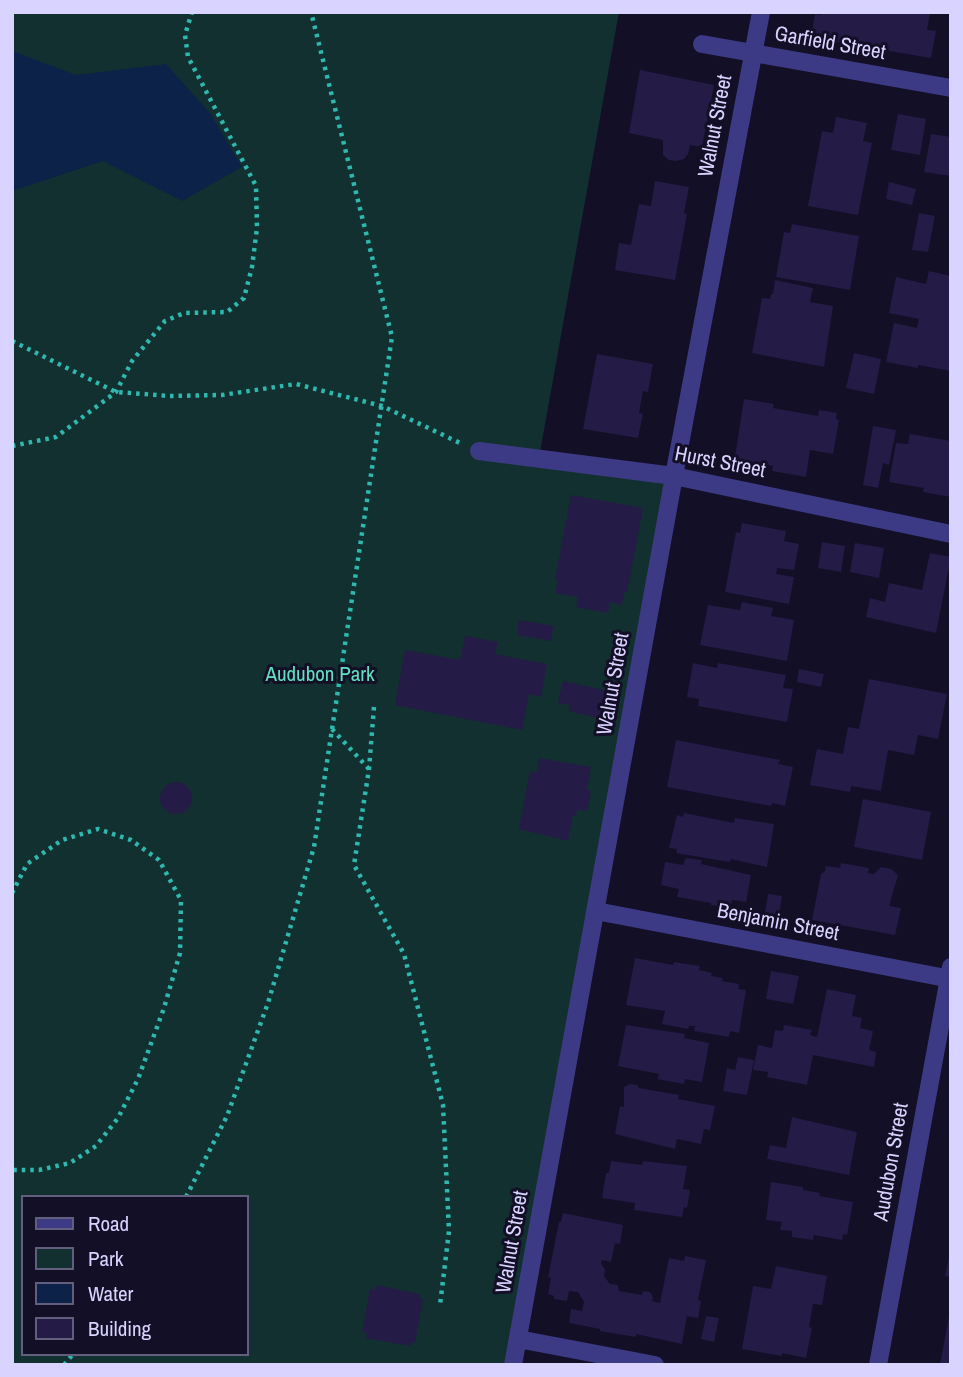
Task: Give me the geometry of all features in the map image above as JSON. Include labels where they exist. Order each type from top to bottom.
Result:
[{"type":"street","name":"Walnut Street","points":[[513,1365],[761,12]]},
{"type":"street","name":"Garfield Street","points":[[702,44],[951,88]]},
{"type":"street","name":"Hurst Street","points":[[478,451],[674,476],[951,534]]},
{"type":"street","name":"Benjamin Street","points":[[596,911],[950,975]]},
{"type":"street","name":"Audubon Street","points":[[878,1365],[950,975]]},
{"type":"street","points":[[518,1339],[655,1365]]},
{"type":"path","points":[[12,446],[56,437],[116,393],[132,360],[165,321],[184,313],[227,312],[244,298],[252,267],[257,228],[256,186],[238,146],[188,57],[185,35],[192,12]]},
{"type":"path","points":[[187,1195],[227,1116],[268,1003],[314,847],[392,337],[311,12]]},
{"type":"path","points":[[12,341],[116,393],[222,395],[296,384],[382,406],[478,451]]},
{"type":"path","points":[[374,707],[369,769],[354,865],[404,954],[443,1105],[449,1231],[440,1305]]},
{"type":"path","points":[[332,729],[369,769]]},
{"type":"path","points":[[12,893],[27,864],[62,840],[98,829],[131,840],[159,860],[181,900],[180,953],[138,1079],[118,1118],[96,1146],[70,1163],[39,1170],[12,1170]]},
{"type":"green space","name":"Audubon Park","points":[[12,12],[619,12],[539,458],[666,479],[511,1365],[12,1365]]},
{"type":"water","points":[[12,51],[76,75],[166,64],[210,113],[242,167],[182,201],[103,161],[12,191]]},
{"type":"building","points":[[821,12],[930,13],[927,30],[936,31],[931,58],[811,38],[815,14],[821,15]]},
{"type":"building","points":[[640,70],[714,85],[702,147],[690,145],[684,159],[669,160],[663,155],[663,140],[629,133]]},
{"type":"building","points":[[898,114],[926,119],[920,155],[891,150]]},
{"type":"building","points":[[836,117],[867,123],[863,141],[872,143],[858,215],[808,206],[822,131],[833,133]]},
{"type":"building","points":[[931,134],[951,137],[951,176],[924,172]]},
{"type":"building","points":[[655,181],[689,187],[675,280],[615,270],[619,243],[631,245],[639,204],[651,206]]},
{"type":"building","points":[[889,182],[916,189],[912,205],[886,199]]},
{"type":"building","points":[[919,213],[935,216],[928,252],[912,250]]},
{"type":"building","points":[[792,224],[859,236],[850,290],[776,277],[784,232],[790,233]]},
{"type":"building","points":[[929,271],[951,276],[951,371],[886,362],[894,323],[917,328],[919,319],[889,313],[896,277],[926,284]]},
{"type":"building","points":[[775,280],[813,288],[810,302],[833,306],[824,367],[752,353],[762,298],[770,299]]},
{"type":"building","points":[[854,353],[881,359],[874,394],[846,388]]},
{"type":"building","points":[[597,354],[653,364],[648,392],[643,391],[639,413],[643,414],[638,438],[583,429]]},
{"type":"building","points":[[744,399],[774,404],[773,408],[818,416],[819,410],[837,413],[836,419],[839,420],[833,454],[810,450],[806,477],[772,471],[773,466],[756,463],[755,467],[734,463]]},
{"type":"building","points":[[873,426],[896,430],[889,465],[883,463],[878,488],[863,485]]},
{"type":"building","points":[[910,434],[951,441],[951,497],[923,492],[924,488],[889,482],[896,443],[908,444]]},
{"type":"building","points":[[571,495],[643,508],[627,593],[624,592],[622,605],[610,602],[608,613],[576,607],[578,597],[555,593],[558,579],[555,579]]},
{"type":"building","points":[[742,523],[786,531],[784,541],[799,544],[794,570],[777,568],[776,574],[794,577],[789,604],[725,592],[736,532],[740,533]]},
{"type":"building","points":[[822,542],[845,546],[841,572],[818,568]]},
{"type":"building","points":[[855,543],[884,548],[879,578],[850,572]]},
{"type":"building","points":[[930,553],[951,557],[936,633],[866,617],[870,598],[885,602],[889,583],[922,590]]},
{"type":"building","points":[[742,602],[773,608],[771,616],[794,620],[787,661],[700,645],[708,605],[740,610]]},
{"type":"building","points":[[519,620],[554,626],[551,641],[517,635]]},
{"type":"building","points":[[465,636],[498,642],[495,654],[547,664],[541,697],[529,694],[522,730],[395,705],[405,650],[460,660]]},
{"type":"building","points":[[693,663],[717,668],[718,663],[786,675],[783,688],[793,689],[787,722],[698,706],[699,699],[687,697]]},
{"type":"building","points":[[799,669],[824,674],[821,687],[797,682]]},
{"type":"building","points":[[869,679],[947,694],[938,739],[918,735],[914,755],[888,750],[881,791],[851,786],[850,792],[810,785],[817,749],[843,754],[848,727],[859,729]]},
{"type":"building","points":[[563,681],[608,691],[602,719],[569,711],[570,705],[558,703]]},
{"type":"building","points":[[676,740],[780,760],[778,764],[793,767],[785,806],[772,803],[771,806],[667,787]]},
{"type":"building","points":[[539,758],[591,767],[587,790],[591,791],[587,811],[577,809],[576,816],[573,815],[568,841],[519,829],[530,771],[537,773]]},
{"type":"building","points":[[176,782],[188,786],[192,798],[188,810],[176,814],[164,810],[160,798],[164,786]]},
{"type":"building","points":[[863,799],[931,812],[922,860],[854,847]]},
{"type":"building","points":[[684,813],[734,823],[735,818],[774,824],[767,867],[731,859],[730,862],[676,853],[677,849],[669,848],[677,815],[683,817]]},
{"type":"building","points":[[686,858],[702,860],[701,864],[751,875],[746,902],[732,900],[731,905],[725,904],[725,907],[711,905],[677,897],[679,889],[661,885],[665,862],[683,865]]},
{"type":"building","points":[[841,863],[869,868],[868,873],[874,874],[881,867],[891,869],[898,875],[889,906],[901,908],[895,935],[812,920],[821,874],[826,866],[840,868]]},
{"type":"building","points":[[768,894],[782,896],[778,922],[764,919]]},
{"type":"building","points":[[635,958],[673,965],[674,962],[700,966],[699,970],[712,973],[711,976],[739,984],[738,989],[746,990],[739,1033],[730,1031],[729,1037],[694,1031],[695,1026],[689,1026],[688,1029],[662,1024],[665,1011],[626,1005]]},
{"type":"building","points":[[771,971],[799,976],[793,1004],[766,999]]},
{"type":"building","points":[[827,989],[856,995],[852,1016],[862,1018],[860,1028],[873,1031],[869,1050],[876,1052],[874,1067],[813,1055],[807,1085],[767,1077],[768,1072],[753,1070],[758,1045],[772,1048],[775,1030],[783,1031],[784,1025],[812,1030],[810,1035],[817,1037]]},
{"type":"building","points":[[626,1025],[685,1034],[684,1038],[709,1043],[702,1082],[685,1079],[684,1084],[657,1079],[659,1074],[618,1066]]},
{"type":"building","points":[[738,1057],[754,1060],[747,1095],[723,1091],[727,1068],[735,1070]]},
{"type":"building","points":[[630,1084],[679,1095],[678,1099],[715,1106],[710,1130],[704,1129],[701,1144],[677,1139],[675,1149],[615,1134],[620,1106],[624,1107],[624,1087]]},
{"type":"building","points":[[792,1117],[857,1132],[849,1175],[767,1159],[770,1145],[786,1148]]},
{"type":"building","points":[[611,1161],[642,1165],[643,1161],[687,1166],[683,1189],[690,1190],[687,1208],[684,1207],[682,1217],[634,1210],[635,1203],[602,1198]]},
{"type":"building","points":[[771,1182],[803,1187],[803,1190],[820,1193],[819,1196],[853,1202],[847,1235],[843,1234],[842,1240],[814,1235],[813,1240],[792,1237],[792,1231],[780,1230],[782,1222],[766,1220]]},
{"type":"building","points":[[563,1213],[623,1225],[620,1244],[615,1243],[611,1262],[602,1260],[601,1264],[605,1269],[604,1276],[610,1284],[618,1285],[619,1291],[642,1295],[643,1291],[650,1292],[652,1301],[660,1303],[669,1258],[684,1261],[685,1256],[706,1260],[698,1300],[701,1301],[698,1318],[687,1316],[682,1344],[636,1334],[636,1337],[600,1331],[569,1323],[571,1309],[582,1311],[584,1302],[578,1292],[569,1291],[567,1301],[554,1299],[554,1296],[548,1294],[551,1278],[548,1277]]},
{"type":"building","points":[[951,1254],[951,1277],[945,1276]]},
{"type":"building","points":[[776,1266],[827,1276],[822,1305],[813,1304],[806,1358],[742,1349],[753,1286],[771,1289]]},
{"type":"building","points":[[376,1285],[420,1294],[419,1298],[423,1299],[415,1343],[411,1342],[410,1346],[366,1338],[367,1333],[362,1332],[370,1289],[375,1290]]},
{"type":"building","points":[[706,1316],[719,1318],[714,1342],[701,1339]]},
{"type":"building","points":[[949,1316],[951,1365],[940,1365]]}]
